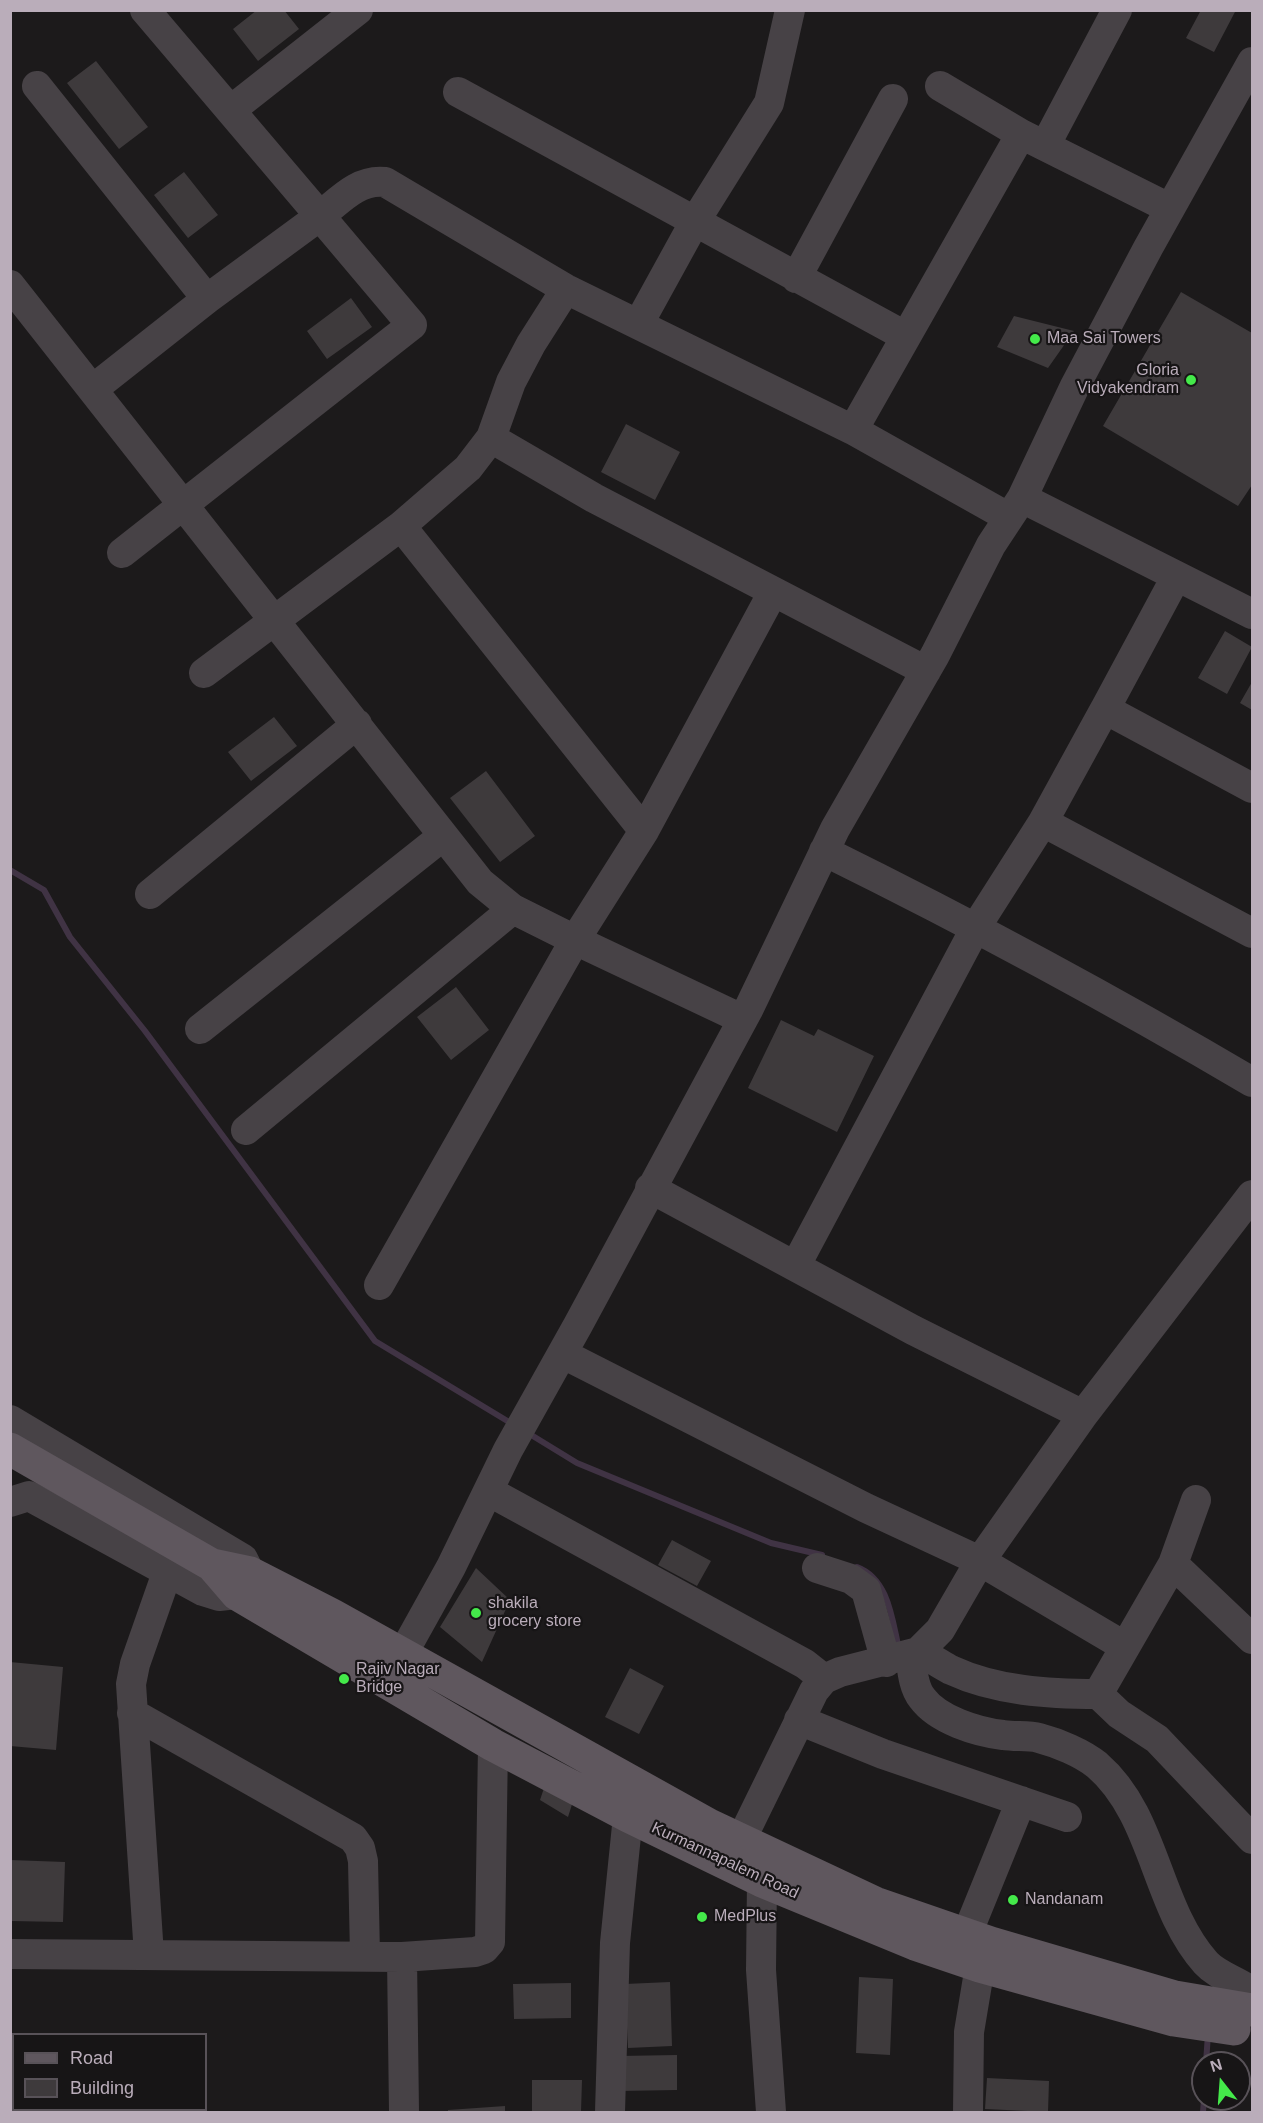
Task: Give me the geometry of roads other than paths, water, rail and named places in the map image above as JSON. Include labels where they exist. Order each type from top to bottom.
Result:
[{"type":"main road","name":"Kurmannapalem Road","points":[[10,1449],[395,1668],[741,1840],[875,1903],[967,1934],[1175,1997],[1252,2032]]},
{"type":"main road","name":"Kurmannapalem Road","points":[[395,1668],[493,1745],[628,1816],[762,1881],[915,1944],[980,1966],[1174,2020],[1252,2010]]},
{"type":"street","points":[[122,553],[412,325],[145,10]]},
{"type":"street","points":[[231,110],[358,10]]},
{"type":"street","points":[[639,323],[694,223],[769,103],[790,10]]},
{"type":"street","points":[[853,430],[905,336],[1118,10]]},
{"type":"street","points":[[395,1668],[490,1492],[508,1450],[563,1354],[742,1019],[824,851],[1015,507],[1075,386],[1169,208],[1198,161],[1252,62]]},
{"type":"street","points":[[37,86],[207,299]]},
{"type":"street","points":[[940,86],[1033,139],[1169,208]]},
{"type":"street","points":[[458,92],[694,223],[905,336]]},
{"type":"street","points":[[796,278],[893,99]]},
{"type":"street","points":[[93,389],[207,299],[360,185],[372,181],[385,182],[566,289],[1015,507],[1176,577],[1252,614]]},
{"type":"street","points":[[10,285],[184,503],[480,882],[513,909],[742,1019]]},
{"type":"street","points":[[204,673],[401,526],[468,468],[491,438],[511,382],[531,344],[566,289]]},
{"type":"street","points":[[491,438],[594,498],[926,671]]},
{"type":"street","points":[[401,526],[644,831]]},
{"type":"street","points":[[796,1265],[976,927],[1043,822],[1176,577]]},
{"type":"street","points":[[379,1285],[574,940],[644,831],[773,591]]},
{"type":"street","points":[[1105,709],[1252,788]]},
{"type":"street","points":[[150,894],[357,724]]},
{"type":"street","points":[[1043,822],[1252,933]]},
{"type":"street","points":[[200,1029],[443,836]]},
{"type":"street","points":[[824,851],[976,927],[1156,1025],[1252,1082]]},
{"type":"street","points":[[246,1130],[513,909]]},
{"type":"street","points":[[650,1188],[913,1330],[1083,1415]]},
{"type":"street","points":[[741,1840],[814,1691],[824,1679],[840,1672],[903,1657],[940,1630],[980,1561],[1083,1415],[1252,1195]]},
{"type":"street","points":[[563,1354],[866,1508],[980,1561],[1124,1646]]},
{"type":"street","points":[[10,1420],[243,1559],[244,1584],[219,1596],[203,1591],[168,1570],[17,1495]]},
{"type":"street","points":[[490,1492],[805,1664],[824,1679]]},
{"type":"street","points":[[1098,1694],[1173,1564],[1196,1500]]},
{"type":"street","points":[[1173,1564],[1252,1639]]},
{"type":"street","points":[[817,1568],[851,1579],[866,1590],[903,1657],[922,1698],[946,1718],[982,1731],[1039,1738],[1050,1742],[1095,1764],[1110,1778],[1133,1813],[1178,1921],[1207,1964],[1248,1989],[1252,2010]]},
{"type":"street","points":[[149,1955],[131,1684],[135,1664],[168,1570]]},
{"type":"street","points":[[903,1657],[951,1669],[978,1680],[1026,1690],[1060,1694],[1098,1694],[1119,1714],[1157,1739],[1252,1839]]},
{"type":"street","points":[[132,1713],[353,1838],[360,1848],[363,1861],[365,1955]]},
{"type":"street","points":[[799,1720],[883,1754],[1067,1817]]},
{"type":"street","points":[[10,1954],[402,1957],[476,1952],[484,1949],[490,1942],[493,1745]]},
{"type":"street","points":[[967,1934],[1021,1801]]},
{"type":"street","points":[[610,2112],[615,1943],[628,1816]]},
{"type":"street","points":[[762,1881],[761,1970],[771,2112]]},
{"type":"street","points":[[402,1957],[404,2112]]},
{"type":"street","points":[[968,2112],[969,2032],[980,1966]]},
{"type":"waterway","points":[[10,870],[44,890],[70,937],[145,1031],[375,1341],[514,1425]]},
{"type":"waterway","points":[[528,1433],[577,1463],[771,1543],[822,1555]]},
{"type":"waterway","points":[[857,1567],[868,1573],[883,1591],[891,1613],[899,1649]]},
{"type":"waterway","points":[[1207,2051],[1208,2034]]},
{"type":"place","name":"Maa Sai Towers","points":[[1035,339]]},
{"type":"place","name":"Gloria Vidyakendram","points":[[1191,380]]},
{"type":"place","name":"shakila grocery store","points":[[476,1613]]},
{"type":"place","name":"Rajiv Nagar Bridge","points":[[344,1679]]},
{"type":"place","name":"Nandanam","points":[[1013,1900]]},
{"type":"place","name":"MedPlus","points":[[702,1917]]}]
